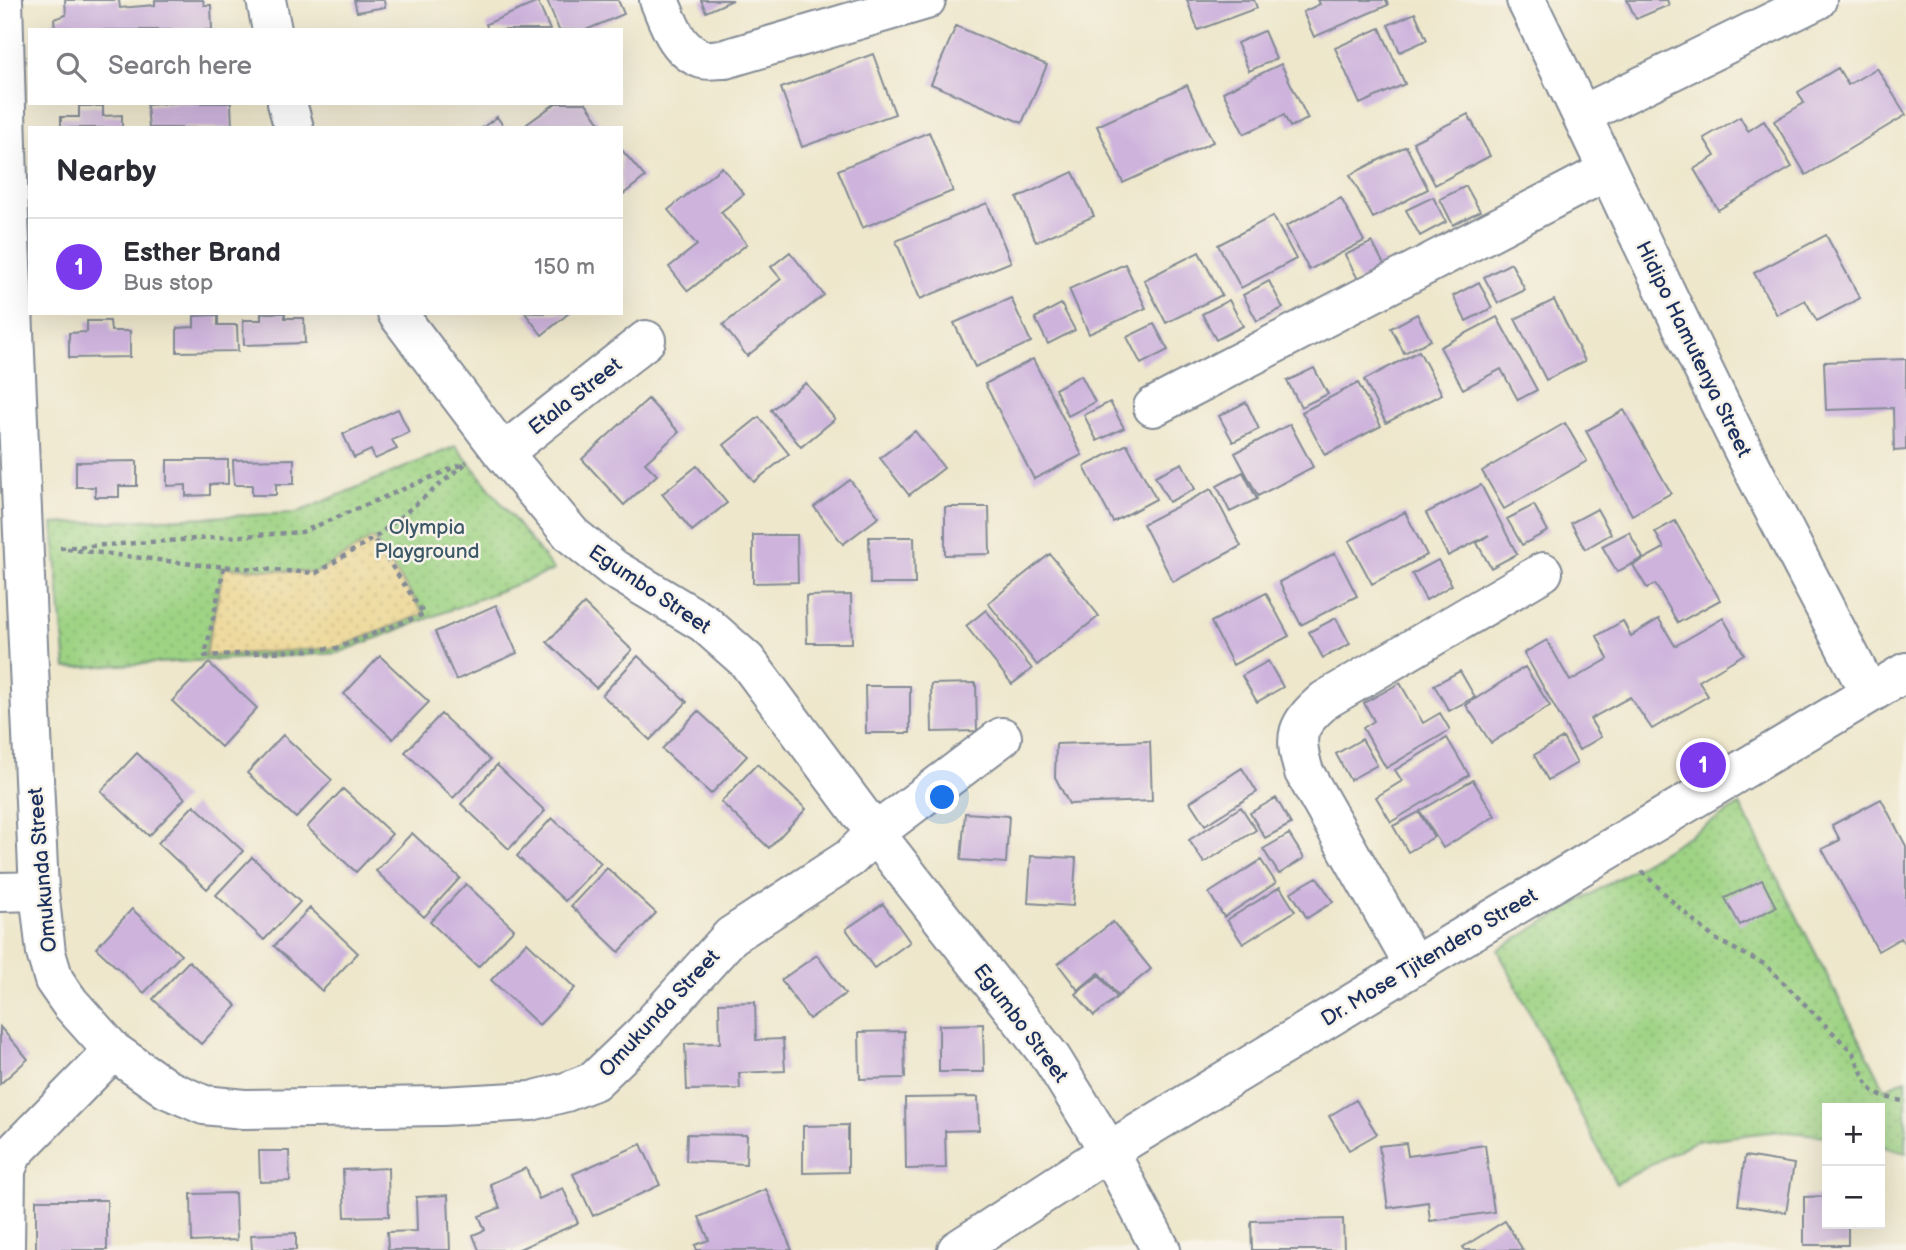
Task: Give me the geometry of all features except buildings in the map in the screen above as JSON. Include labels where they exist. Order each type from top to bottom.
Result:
[{"type":"street","name":"Omukunda Street","points":[[3,0],[12,562],[39,891],[46,953],[54,980],[70,1003],[113,1051],[167,1089],[204,1105],[244,1109],[440,1106],[531,1101],[566,1092],[594,1081],[643,1034],[731,936],[850,858],[875,833]]},
{"type":"street","points":[[266,0],[272,28]]},
{"type":"street","points":[[659,0],[676,40],[704,60],[725,59],[926,0]]},
{"type":"street","name":"Hidipo Hamutenya Street","points":[[1526,0],[1733,430],[1869,693]]},
{"type":"street","points":[[1582,115],[1817,0]]},
{"type":"street","points":[[288,105],[293,126]]},
{"type":"street","points":[[1153,407],[1607,171]]},
{"type":"street","name":"Egumbo Street","points":[[399,315],[503,453],[572,535],[614,569],[704,623],[747,661],[875,833],[1052,1059],[1109,1151],[1161,1250]]},
{"type":"street","name":"Etala Street","points":[[503,453],[646,340]]},
{"type":"street","points":[[1414,965],[1304,772],[1297,749],[1302,722],[1325,700],[1543,572]]},
{"type":"street","name":"Dr. Mose Tjitendero Street","points":[[957,1250],[1109,1151],[1414,965],[1906,672]]},
{"type":"street","points":[[875,833],[1002,737]]},
{"type":"street","points":[[0,892],[39,891]]},
{"type":"street","points":[[5,1250],[6,1170],[13,1153],[113,1051]]},
{"type":"path","points":[[468,462],[373,538],[316,573],[223,567],[55,548],[302,532],[468,462]]},
{"type":"path","points":[[223,567],[205,656],[337,648],[424,614],[373,538]]},
{"type":"path","points":[[1616,845],[1715,939],[1766,965],[1853,1053],[1873,1091],[1881,1096],[1906,1102]]},
{"type":"green space","name":"Olympia Playground","points":[[456,446],[554,570],[338,653],[66,668],[53,524],[296,513]]},
{"type":"green space","points":[[1740,805],[1885,1089],[1906,1079],[1906,1153],[1885,1147],[1885,1103],[1822,1103],[1822,1135],[1778,1131],[1695,1141],[1616,1184],[1498,950]]},
{"type":"sand","points":[[373,538],[424,614],[337,648],[205,656],[224,567],[316,573]]},
{"type":"place","name":"Esther Brand","points":[[1703,765]]}]
